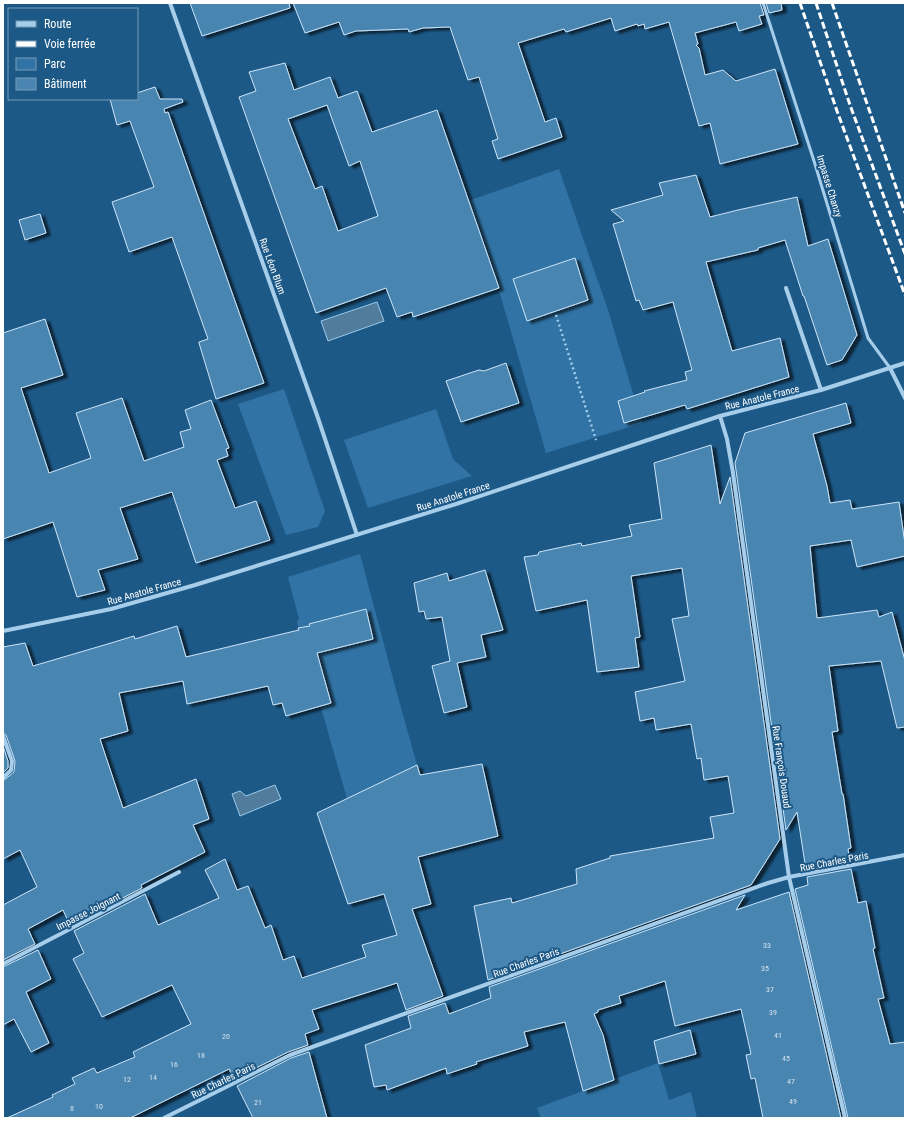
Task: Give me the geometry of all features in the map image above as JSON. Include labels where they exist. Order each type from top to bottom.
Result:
[{"type":"street","name":"Rue Léon Blum","points":[[170,3],[318,418],[357,535]]},
{"type":"street","points":[[786,288],[821,390]]},
{"type":"street","name":"Rue Anatole France","points":[[3,631],[111,610],[456,504],[720,416],[821,390],[905,363]]},
{"type":"street","points":[[890,368],[905,398]]},
{"type":"street","name":"Rue François Douaud","points":[[720,416],[727,439],[733,473],[789,877],[845,1118]]},
{"type":"street","points":[[3,736],[12,762],[11,770],[3,778]]},
{"type":"street","name":"Rue Charles Paris","points":[[164,1118],[290,1056],[768,883],[789,877],[905,855]]},
{"type":"street","name":"Impasse Joignant","points":[[3,964],[179,872]]},
{"type":"lane","name":"Impasse Chanzy","points":[[763,3],[814,161],[868,338],[890,368]]},
{"type":"path","points":[[556,315],[601,456]]},
{"type":"green space","points":[[559,169],[608,310],[642,423],[546,453],[494,273],[468,201]]},
{"type":"green space","points":[[284,389],[325,511],[318,527],[286,535],[238,404]]},
{"type":"green space","points":[[436,409],[453,459],[472,476],[368,508],[344,440]]},
{"type":"green space","points":[[360,554],[417,765],[347,799],[299,630],[297,622],[299,619],[288,577]]},
{"type":"green space","points":[[658,1063],[669,1100],[691,1092],[697,1118],[541,1118],[537,1108]]},
{"type":"shaded area","points":[[377,302],[384,321],[328,341],[321,321]]},
{"type":"shaded area","points":[[275,785],[281,799],[240,816],[232,794],[240,791],[246,796]]},
{"type":"building","points":[[190,3],[289,3],[290,8],[202,36]]},
{"type":"building","points":[[293,3],[760,3],[764,15],[759,16],[762,24],[739,31],[736,22],[695,33],[698,44],[696,45],[699,48],[705,75],[723,70],[736,81],[775,69],[798,144],[720,164],[710,123],[699,126],[669,22],[645,29],[644,24],[638,26],[637,24],[615,31],[611,18],[566,32],[564,29],[518,43],[545,122],[556,118],[562,137],[498,159],[492,141],[498,139],[479,77],[468,80],[450,27],[423,28],[409,32],[408,29],[356,31],[344,35],[339,22],[305,33]]},
{"type":"building","points":[[766,3],[781,3],[782,10],[769,13]]},
{"type":"building","points":[[285,63],[294,90],[330,77],[338,98],[357,91],[372,132],[437,110],[499,288],[413,317],[412,312],[397,317],[386,288],[316,313],[239,97],[256,91],[249,72]],"holes":[[[327,105],[349,166],[360,161],[378,216],[338,231],[322,186],[315,189],[288,119]]]},
{"type":"building","points":[[155,87],[160,99],[182,99],[183,102],[164,109],[165,113],[168,112],[264,383],[216,399],[199,343],[208,339],[172,237],[129,252],[112,202],[154,187],[130,121],[117,125],[110,100],[138,100],[138,93]]},
{"type":"building","points":[[696,175],[710,217],[797,197],[808,246],[828,239],[857,335],[842,360],[827,365],[785,240],[758,248],[758,250],[706,262],[732,351],[780,338],[789,377],[687,409],[685,405],[624,423],[618,401],[645,392],[644,391],[687,380],[685,372],[692,370],[673,302],[643,310],[639,300],[636,301],[613,224],[624,221],[611,210],[663,195],[659,183]]},
{"type":"building","points":[[40,214],[46,233],[25,240],[19,220]]},
{"type":"building","points":[[575,258],[588,300],[527,321],[513,279]]},
{"type":"building","points":[[45,319],[63,375],[21,388],[49,473],[91,458],[76,413],[122,398],[144,461],[184,447],[180,432],[191,429],[185,410],[211,400],[229,448],[226,449],[228,456],[217,460],[235,508],[256,501],[270,540],[196,563],[172,492],[120,508],[138,559],[98,570],[105,590],[77,597],[53,522],[3,539],[3,333]]},
{"type":"building","points":[[506,363],[519,403],[461,422],[446,381],[479,370],[484,371]]},
{"type":"building","points":[[846,403],[851,423],[813,434],[830,503],[850,500],[852,509],[899,502],[905,544],[905,556],[857,567],[851,540],[810,546],[817,618],[877,610],[879,617],[892,612],[905,661],[905,727],[897,728],[881,661],[829,666],[838,731],[832,732],[851,848],[848,849],[850,862],[806,870],[797,812],[786,830],[735,463],[745,433]]},
{"type":"building","points":[[711,445],[720,504],[730,477],[780,839],[751,885],[488,980],[474,906],[511,898],[512,903],[577,884],[576,869],[610,858],[610,856],[714,838],[710,817],[734,813],[728,776],[704,780],[701,758],[697,759],[691,724],[656,730],[654,718],[640,721],[635,692],[685,681],[672,619],[689,616],[682,568],[631,576],[640,637],[635,638],[639,667],[597,672],[587,600],[536,611],[524,557],[538,555],[539,552],[581,543],[582,546],[632,536],[629,525],[662,519],[654,463]]},
{"type":"building","points":[[485,570],[503,630],[481,635],[486,657],[457,663],[467,707],[444,713],[432,666],[450,661],[442,617],[426,619],[424,611],[419,612],[414,583],[447,573],[449,581]]},
{"type":"building","points":[[366,609],[373,639],[317,653],[331,703],[286,716],[282,703],[273,705],[268,686],[187,704],[183,681],[119,693],[128,731],[100,739],[123,808],[196,779],[209,819],[193,825],[205,852],[141,885],[142,888],[70,925],[63,910],[28,929],[35,944],[3,960],[3,905],[37,887],[20,850],[3,859],[3,781],[14,772],[15,761],[6,735],[3,733],[3,647],[25,643],[33,666],[134,636],[135,639],[177,626],[186,657],[299,630],[298,628],[310,626],[309,624]]},
{"type":"building","points":[[3,746],[8,761],[8,768],[3,773]]},
{"type":"building","points":[[482,764],[498,836],[418,857],[431,904],[412,909],[443,996],[406,1010],[397,983],[312,1010],[319,1029],[305,1034],[308,1045],[288,1052],[234,1079],[229,1069],[130,1118],[7,1118],[53,1097],[52,1095],[75,1084],[72,1078],[94,1068],[97,1073],[135,1057],[133,1052],[191,1024],[172,985],[102,1017],[73,959],[84,953],[74,931],[145,894],[158,925],[219,898],[205,870],[225,859],[237,890],[248,886],[265,928],[271,925],[283,960],[294,956],[302,978],[366,957],[362,945],[397,935],[384,894],[348,904],[317,813],[417,765],[420,775]]},
{"type":"building","points":[[851,869],[858,903],[866,901],[875,948],[873,949],[884,998],[878,999],[890,1044],[905,1042],[905,1118],[848,1118],[795,889],[808,885],[807,877]]},
{"type":"building","points":[[789,892],[841,1118],[763,1118],[755,1078],[751,1079],[746,1055],[751,1054],[741,1009],[675,1026],[665,981],[619,996],[621,1003],[598,1010],[598,1012],[594,1014],[603,1035],[614,1080],[583,1091],[565,1022],[524,1032],[528,1046],[476,1062],[477,1064],[447,1074],[446,1068],[387,1090],[386,1085],[374,1087],[365,1045],[411,1028],[408,1016],[445,1003],[449,1014],[491,998],[489,987],[745,895],[736,910]]},
{"type":"building","points":[[38,950],[51,979],[26,992],[49,1043],[31,1052],[14,1019],[3,1025],[3,967]]},
{"type":"building","points":[[690,1030],[696,1054],[659,1064],[654,1041]]},
{"type":"building","points":[[309,1052],[327,1118],[253,1118],[237,1086],[291,1058]]},
{"type":"railway","points":[[800,3],[837,111],[905,295]]},
{"type":"railway","points":[[816,3],[850,105],[905,254]]},
{"type":"railway","points":[[832,3],[905,213]]}]
